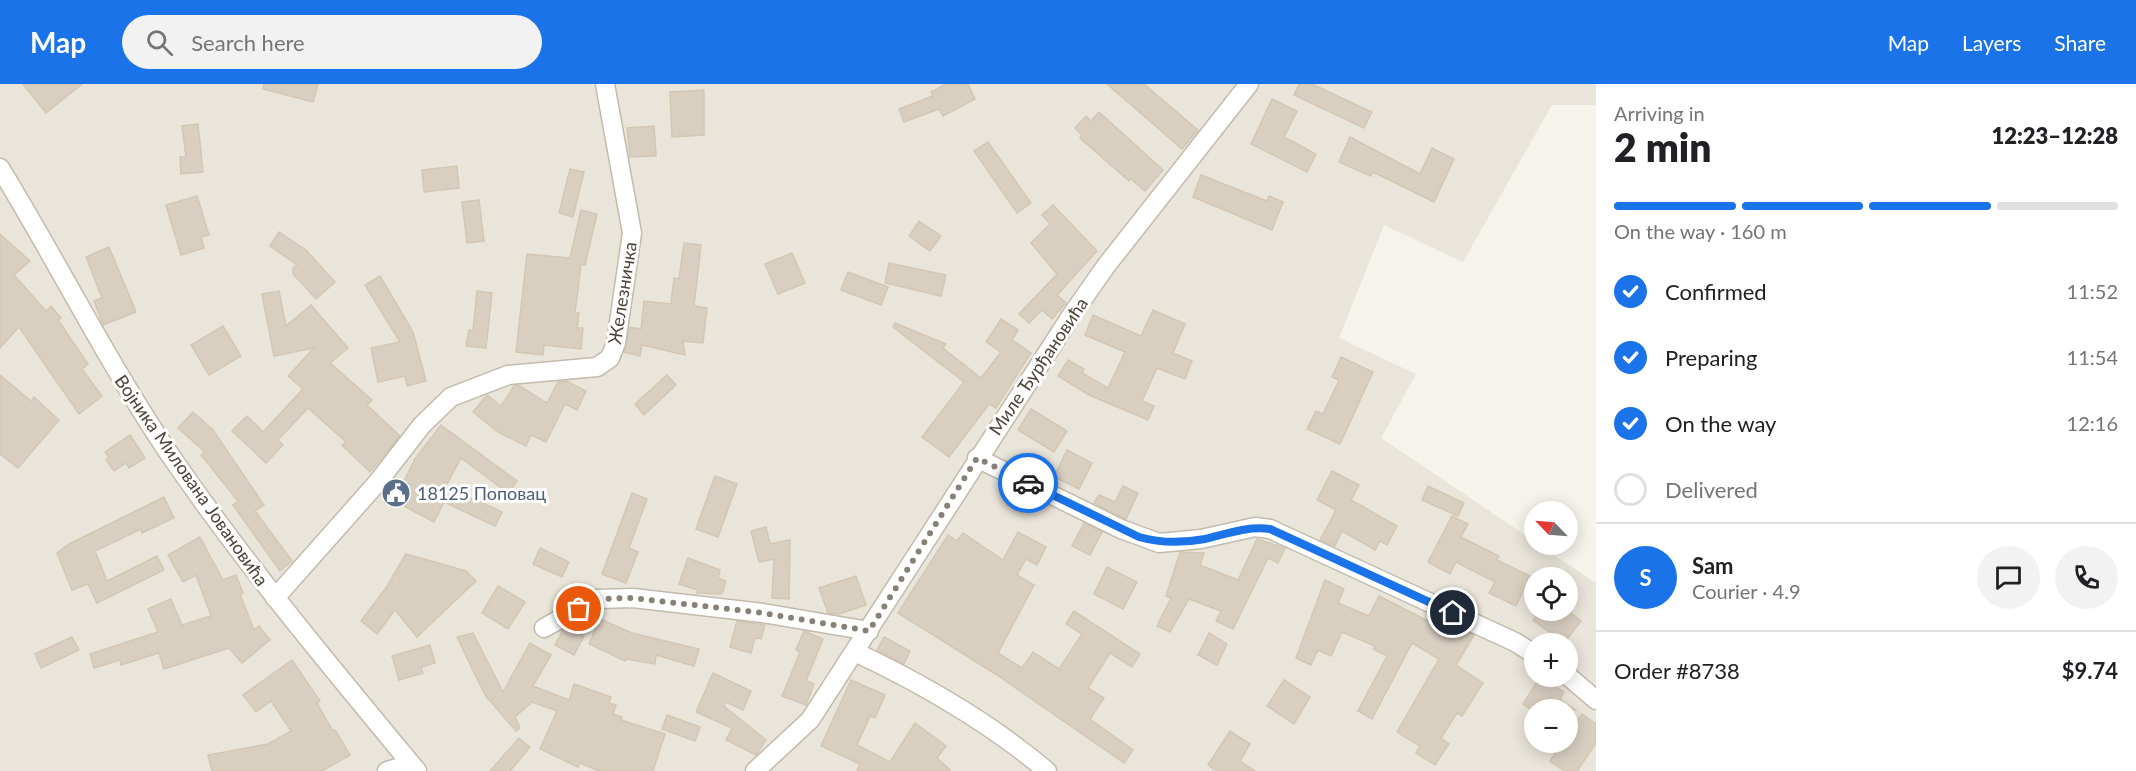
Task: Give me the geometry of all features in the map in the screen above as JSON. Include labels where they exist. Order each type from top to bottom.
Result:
[{"type":"street","name":"Железничка","points":[[275,598],[376,483],[422,424],[451,397],[508,375],[597,367],[610,358],[620,320],[632,232],[605,84]]},
{"type":"street","name":"Миле Ђурђановића","points":[[755,771],[810,720],[869,631],[977,458],[1106,266],[1249,84]]},
{"type":"street","name":"Војника Милована Јовановића","points":[[0,168],[106,357],[167,450],[275,598],[413,767]]},
{"type":"street","points":[[977,458],[1121,529],[1159,543],[1201,540],[1256,527],[1270,529],[1524,648]]},
{"type":"street","points":[[544,628],[596,599],[633,598],[763,613],[869,631]]},
{"type":"street","points":[[855,652],[918,682],[1025,752],[1047,771]]},
{"type":"street","points":[[1578,685],[1596,700]]},
{"type":"street","points":[[387,771],[413,767]]},
{"type":"shaded area","points":[[0,84],[1596,84],[1596,105],[1552,105],[1463,262],[1384,225],[1339,338],[1416,374],[1381,438],[1524,534],[1524,555],[1554,555],[1572,567],[1524,567],[1524,621],[1578,621],[1578,571],[1596,583],[1596,771],[0,771]]},
{"type":"building","points":[[23,84],[82,84],[46,113]]},
{"type":"building","points":[[264,84],[318,84],[313,102],[263,89]]},
{"type":"building","points":[[946,84],[968,84],[975,99],[943,116],[939,109],[904,122],[899,109],[933,96],[931,92]]},
{"type":"building","points":[[1107,84],[1144,84],[1198,130],[1182,149]]},
{"type":"building","points":[[1299,84],[1312,84],[1372,112],[1364,128],[1294,95]]},
{"type":"building","points":[[704,90],[704,135],[672,137],[670,92]]},
{"type":"building","points":[[1272,99],[1297,111],[1284,137],[1316,154],[1307,172],[1251,144]]},
{"type":"building","points":[[1099,112],[1163,170],[1145,191],[1131,179],[1129,181],[1080,138],[1082,135],[1075,128],[1086,116],[1091,121]]},
{"type":"building","points":[[198,124],[203,172],[181,174],[180,157],[186,157],[182,126]]},
{"type":"building","points":[[654,126],[656,156],[630,157],[627,128]]},
{"type":"building","points":[[1350,137],[1420,174],[1432,148],[1454,159],[1434,202],[1373,172],[1371,176],[1339,162]]},
{"type":"building","points":[[988,142],[1031,203],[1017,213],[974,151]]},
{"type":"building","points":[[457,166],[459,188],[424,192],[422,170]]},
{"type":"building","points":[[570,169],[584,172],[573,217],[559,213]]},
{"type":"building","points":[[1201,175],[1267,201],[1269,196],[1283,202],[1272,230],[1193,197]]},
{"type":"building","points":[[197,196],[209,235],[201,237],[204,248],[181,255],[166,205]]},
{"type":"building","points":[[479,200],[484,241],[467,243],[462,202]]},
{"type":"building","points":[[1053,205],[1097,251],[1057,295],[1066,303],[1052,319],[1042,310],[1029,323],[1019,314],[1057,274],[1031,243],[1050,224],[1042,215]]},
{"type":"building","points":[[581,210],[597,214],[585,265],[581,264],[575,313],[579,313],[577,328],[583,328],[581,349],[544,345],[543,355],[516,352],[527,254],[570,258]]},
{"type":"building","points":[[919,221],[941,236],[930,251],[909,236]]},
{"type":"building","points":[[279,232],[306,250],[335,282],[316,299],[293,274],[293,268],[297,265],[270,246]]},
{"type":"building","points":[[0,234],[30,261],[14,275],[46,311],[51,306],[61,318],[58,320],[88,364],[82,369],[102,396],[79,414],[19,327],[0,348]]},
{"type":"building","points":[[684,243],[701,245],[694,306],[707,308],[703,343],[683,341],[685,355],[642,345],[640,356],[624,352],[630,327],[641,329],[644,301],[671,304],[674,278],[679,279]]},
{"type":"building","points":[[109,247],[136,312],[103,325],[94,301],[102,298],[86,257]]},
{"type":"building","points":[[792,253],[805,283],[778,294],[765,264]]},
{"type":"building","points":[[889,263],[946,275],[941,296],[885,283]]},
{"type":"building","points":[[848,272],[888,287],[881,305],[841,290]]},
{"type":"building","points":[[380,276],[413,332],[426,381],[407,386],[405,376],[378,382],[371,348],[400,342],[365,285]]},
{"type":"building","points":[[279,291],[286,326],[311,305],[348,348],[330,363],[372,400],[367,405],[400,436],[370,472],[342,445],[346,442],[308,408],[278,440],[283,445],[266,463],[232,431],[247,416],[263,432],[303,389],[288,376],[314,348],[274,356],[262,294]]},
{"type":"building","points":[[477,291],[492,293],[486,348],[466,346],[469,330],[473,331]]},
{"type":"building","points":[[1153,310],[1185,324],[1173,353],[1192,361],[1185,379],[1157,368],[1142,401],[1154,406],[1148,420],[1089,395],[1058,376],[1068,360],[1084,369],[1082,373],[1108,388],[1125,352],[1085,335],[1093,315],[1141,336]]},
{"type":"building","points":[[1001,319],[1018,330],[1012,340],[1031,353],[996,408],[989,404],[949,457],[922,437],[964,382],[893,327],[895,323],[946,344],[943,348],[981,378],[1001,352],[986,342]]},
{"type":"building","points":[[223,326],[241,356],[209,375],[191,345]]},
{"type":"building","points":[[1341,357],[1373,372],[1340,444],[1307,429],[1316,411],[1323,414],[1339,380],[1332,377]]},
{"type":"building","points":[[0,375],[31,401],[34,397],[59,420],[18,468],[0,454]]},
{"type":"building","points":[[667,375],[676,385],[644,415],[635,404]]},
{"type":"building","points":[[566,381],[586,391],[577,410],[565,404],[546,442],[531,435],[526,446],[498,432],[473,412],[487,395],[501,406],[514,386],[518,385],[547,403],[558,382]]},
{"type":"building","points":[[1031,409],[1067,431],[1054,452],[1018,430]]},
{"type":"building","points":[[193,412],[213,430],[264,505],[255,511],[292,561],[280,571],[233,505],[238,501],[201,455],[205,452],[178,428]]},
{"type":"building","points":[[441,425],[517,481],[508,493],[461,458],[446,486],[502,512],[495,526],[444,502],[434,522],[387,497],[397,480],[403,483],[415,459]]},
{"type":"building","points":[[130,435],[145,458],[129,468],[126,463],[114,471],[106,460],[109,457],[105,452]]},
{"type":"building","points":[[1067,450],[1092,463],[1079,489],[1054,477]]},
{"type":"building","points":[[1332,471],[1359,485],[1351,500],[1397,526],[1387,545],[1380,541],[1375,550],[1342,531],[1335,546],[1320,540],[1336,510],[1317,500]]},
{"type":"building","points":[[715,476],[737,484],[718,537],[696,529]]},
{"type":"building","points":[[1123,486],[1138,493],[1126,519],[1094,503],[1099,495],[1115,502]]},
{"type":"building","points":[[1428,486],[1464,503],[1458,516],[1422,500]]},
{"type":"building","points":[[632,493],[647,499],[629,548],[638,552],[626,583],[602,574]]},
{"type":"building","points":[[164,497],[174,518],[142,533],[141,529],[95,551],[107,581],[157,556],[164,570],[97,603],[88,584],[72,590],[57,553],[69,544]]},
{"type":"building","points":[[1452,516],[1468,524],[1461,537],[1499,556],[1497,560],[1524,573],[1524,589],[1516,606],[1489,593],[1495,582],[1456,562],[1450,574],[1428,562]]},
{"type":"building","points":[[1084,523],[1102,532],[1090,555],[1072,546]]},
{"type":"building","points":[[766,527],[770,544],[790,540],[789,599],[772,598],[774,559],[759,562],[751,531]]},
{"type":"building","points":[[1018,532],[1046,547],[1037,565],[1026,559],[1017,575],[1034,585],[998,653],[1022,668],[1033,652],[1059,669],[1082,634],[1066,624],[1074,611],[1140,654],[1132,667],[1110,653],[1088,688],[1104,698],[1090,719],[1133,750],[1124,763],[997,675],[898,613],[948,535],[957,541],[963,533],[1003,560]]},
{"type":"building","points":[[200,537],[223,580],[236,575],[243,593],[240,594],[254,630],[259,626],[270,640],[242,663],[229,648],[164,669],[159,653],[121,665],[120,660],[94,668],[90,654],[158,632],[148,609],[171,599],[182,625],[211,616],[196,575],[183,582],[168,555]]},
{"type":"building","points":[[1257,539],[1285,548],[1278,563],[1268,558],[1233,629],[1216,621],[1221,611],[1189,599],[1170,632],[1157,626],[1171,598],[1166,596],[1180,552],[1204,553],[1200,565],[1238,580]]},
{"type":"building","points":[[540,548],[569,562],[562,577],[533,564]]},
{"type":"building","points":[[406,554],[466,571],[476,581],[417,637],[395,610],[377,634],[361,621],[386,588]]},
{"type":"building","points":[[688,558],[720,570],[718,578],[726,581],[722,594],[697,593],[698,590],[679,584]]},
{"type":"building","points":[[1107,567],[1137,582],[1123,609],[1094,594]]},
{"type":"building","points":[[856,576],[866,605],[839,614],[828,613],[819,588]]},
{"type":"building","points":[[1325,580],[1344,589],[1338,603],[1369,616],[1379,596],[1430,622],[1433,617],[1474,635],[1456,665],[1483,683],[1462,716],[1457,713],[1441,738],[1449,744],[1435,765],[1416,753],[1420,746],[1397,732],[1439,659],[1412,643],[1372,719],[1358,711],[1387,656],[1373,649],[1375,646],[1342,632],[1331,656],[1318,650],[1311,665],[1296,658]]},
{"type":"building","points":[[498,586],[525,602],[508,629],[482,613]]},
{"type":"building","points":[[600,619],[632,633],[699,649],[694,666],[656,655],[655,664],[626,659],[625,661],[589,644]]},
{"type":"building","points":[[1578,619],[1581,621],[1572,633],[1551,633],[1534,621],[1578,621]]},
{"type":"building","points":[[737,621],[765,625],[761,639],[755,638],[751,653],[730,647]]},
{"type":"building","points":[[568,628],[584,636],[574,655],[555,645],[563,630]]},
{"type":"building","points":[[804,631],[823,639],[806,681],[814,684],[806,705],[782,696],[800,652],[796,650]]},
{"type":"building","points":[[473,633],[503,692],[530,643],[551,655],[533,686],[569,700],[574,684],[611,697],[609,703],[616,705],[613,714],[622,717],[621,720],[665,734],[653,771],[599,771],[580,763],[578,767],[540,749],[557,711],[532,702],[515,717],[520,728],[516,731],[485,695],[457,637]]},
{"type":"building","points":[[1209,633],[1227,644],[1217,665],[1198,655]]},
{"type":"building","points":[[72,637],[79,650],[41,668],[35,654]]},
{"type":"building","points":[[884,637],[910,651],[904,664],[877,650]]},
{"type":"building","points":[[430,645],[435,663],[421,667],[423,673],[399,680],[392,656]]},
{"type":"building","points":[[292,660],[320,701],[317,703],[350,755],[322,771],[212,771],[208,755],[268,744],[291,731],[271,701],[256,712],[243,695]]},
{"type":"building","points":[[713,673],[751,691],[743,710],[726,702],[724,706],[766,740],[756,755],[726,740],[732,728],[696,712]]},
{"type":"building","points":[[851,680],[885,695],[875,718],[870,716],[857,745],[890,762],[915,723],[946,746],[937,758],[951,771],[857,771],[860,764],[821,746]]},
{"type":"building","points":[[1284,680],[1310,697],[1294,724],[1267,706]]},
{"type":"building","points":[[1534,687],[1556,687],[1564,692],[1560,699],[1526,699]]},
{"type":"building","points":[[1582,714],[1596,724],[1596,743],[1577,771],[1564,771],[1550,761],[1555,753],[1578,753],[1578,720]]},
{"type":"building","points":[[667,715],[700,727],[695,741],[662,729]]},
{"type":"building","points":[[1230,731],[1250,744],[1240,761],[1255,771],[1217,771],[1208,765]]},
{"type":"building","points":[[519,738],[530,747],[510,771],[490,771]]},
{"type":"way so far","points":[[579,609],[596,599],[633,598],[763,613],[869,631],[977,458],[1028,483]]},
{"type":"place","name":"18125 Поповац","points":[[396,493]]},
{"type":"route","points":[[1028,483],[1121,529],[1159,543],[1201,540],[1256,527],[1270,529],[1453,613]]}]
